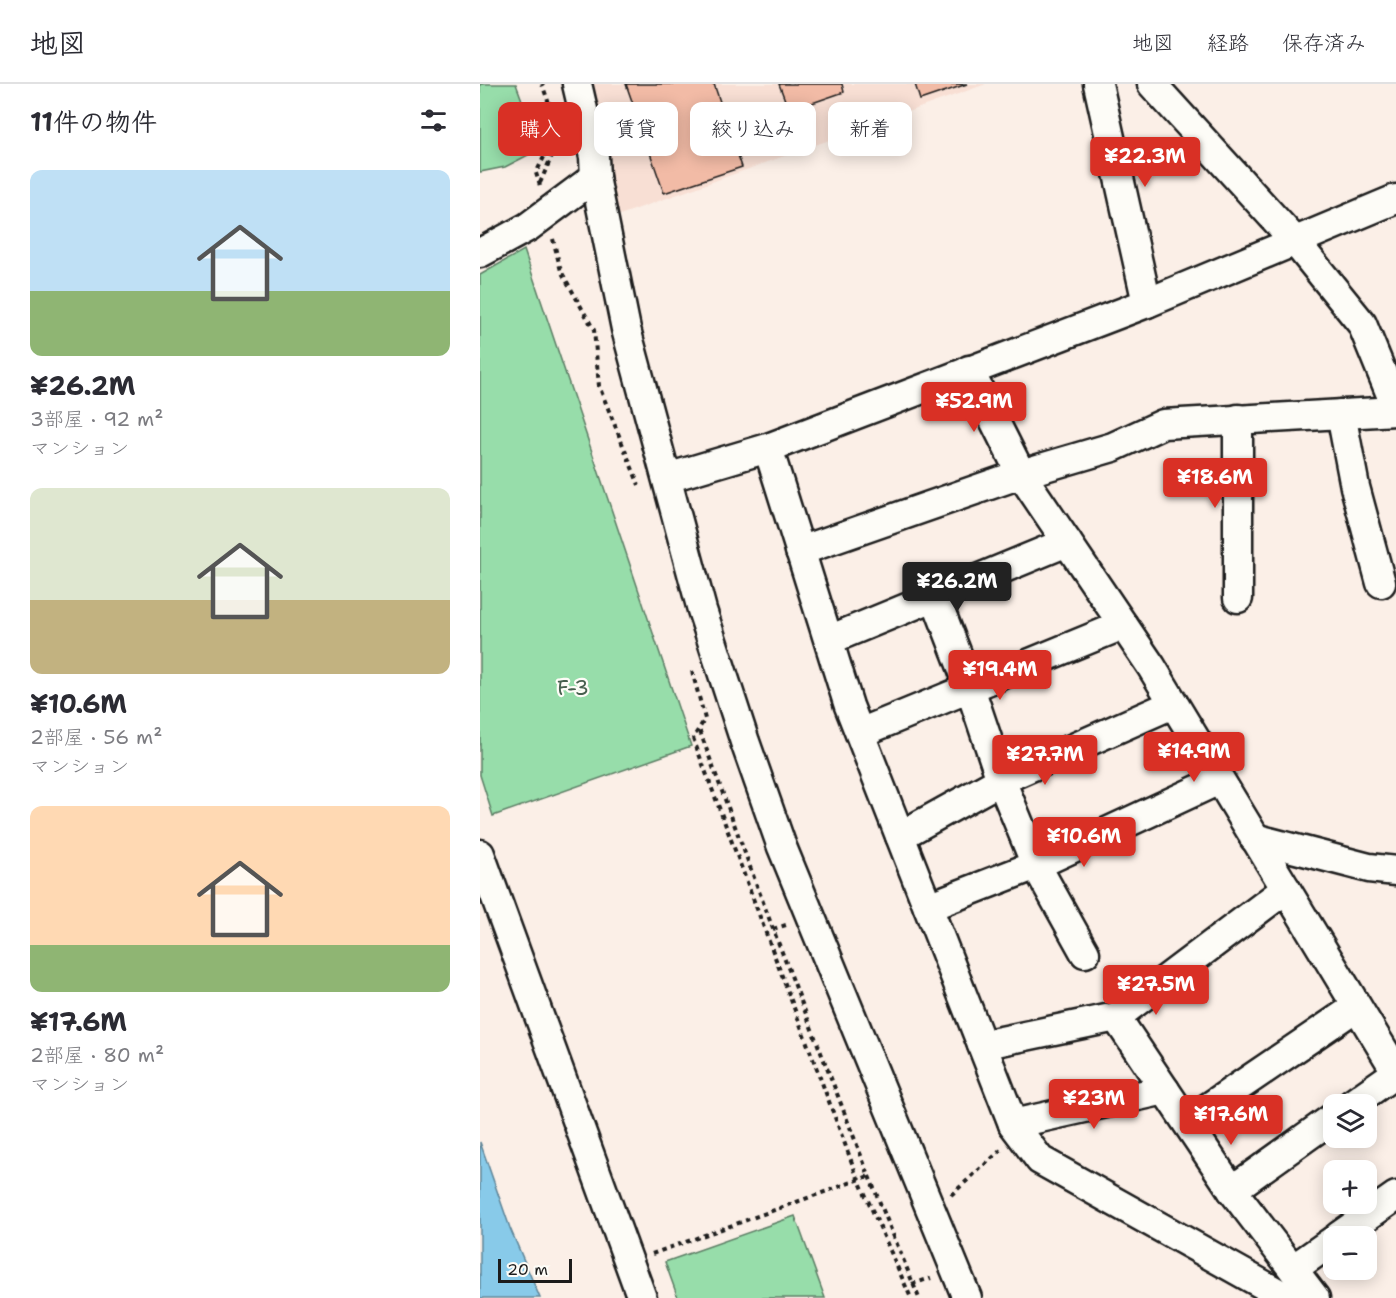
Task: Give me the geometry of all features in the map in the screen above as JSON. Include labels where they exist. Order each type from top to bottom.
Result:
[{"type":"street","points":[[577,84],[594,158],[595,177],[626,329],[702,610],[745,742],[783,847],[967,1298]]},
{"type":"street","points":[[1098,84],[1147,303]]},
{"type":"street","points":[[800,551],[1021,474],[1113,447],[1163,424],[1396,409],[1362,324],[1294,240],[1152,84]]},
{"type":"street","points":[[480,253],[528,227],[595,177]]},
{"type":"street","points":[[667,478],[768,448],[1147,303],[1396,199]]},
{"type":"street","points":[[969,370],[1021,474],[1123,625],[1173,704],[1396,1072],[1366,1094]]},
{"type":"street","points":[[1341,414],[1355,487],[1381,583]]},
{"type":"street","points":[[1238,419],[1238,598]]},
{"type":"street","points":[[768,448],[860,734],[1018,1131],[1040,1160],[1287,1298]]},
{"type":"street","points":[[829,640],[1067,542]]},
{"type":"street","points":[[935,597],[970,688],[1001,780],[1036,865],[1084,953]]},
{"type":"street","points":[[860,734],[1123,625]]},
{"type":"street","points":[[900,836],[1001,780],[1173,704]]},
{"type":"street","points":[[928,907],[1036,865],[1219,780]]},
{"type":"street","points":[[1254,838],[1370,868],[1396,871]]},
{"type":"street","points":[[480,854],[642,1298]]},
{"type":"street","points":[[982,1045],[1116,1017],[1286,890]]},
{"type":"street","points":[[1187,1122],[1356,1007]]},
{"type":"street","points":[[1116,1017],[1232,1190],[1315,1298]]},
{"type":"street","points":[[1018,1131],[1165,1090]]},
{"type":"street","points":[[1232,1190],[1323,1126]]},
{"type":"street","points":[[1353,1226],[1396,1196]]},
{"type":"street","points":[[1293,1269],[1323,1248]]},
{"type":"path","points":[[548,84],[555,102]]},
{"type":"path","points":[[528,227],[539,184],[552,156]]},
{"type":"path","points":[[699,729],[773,929],[919,1298]]},
{"type":"path","points":[[934,1217],[947,1199],[1018,1131]]},
{"type":"path","points":[[629,1263],[869,1176]]},
{"type":"shaded area","points":[[592,84],[986,84],[912,110],[912,102],[828,102],[828,140],[816,145],[816,102],[690,102],[690,156],[785,156],[614,217],[604,156],[678,156],[678,102],[595,102]]},
{"type":"green space","points":[[480,84],[516,84],[523,102],[498,102],[498,156],[526,156],[505,167],[480,172]]},
{"type":"green space","name":"F-3","points":[[524,250],[691,746],[493,816],[480,775],[480,275]]},
{"type":"green space","points":[[795,1216],[825,1298],[678,1298],[665,1262]]},
{"type":"water","points":[[480,1142],[510,1228],[540,1298],[480,1298]]},
{"type":"building","points":[[626,84],[714,84],[720,102],[690,102],[690,156],[738,156],[742,167],[664,193],[651,156],[678,156],[678,102],[632,102]]},
{"type":"building","points":[[779,84],[842,84],[844,92],[815,102],[786,102]]},
{"type":"building","points":[[915,84],[967,84],[920,100]]}]
